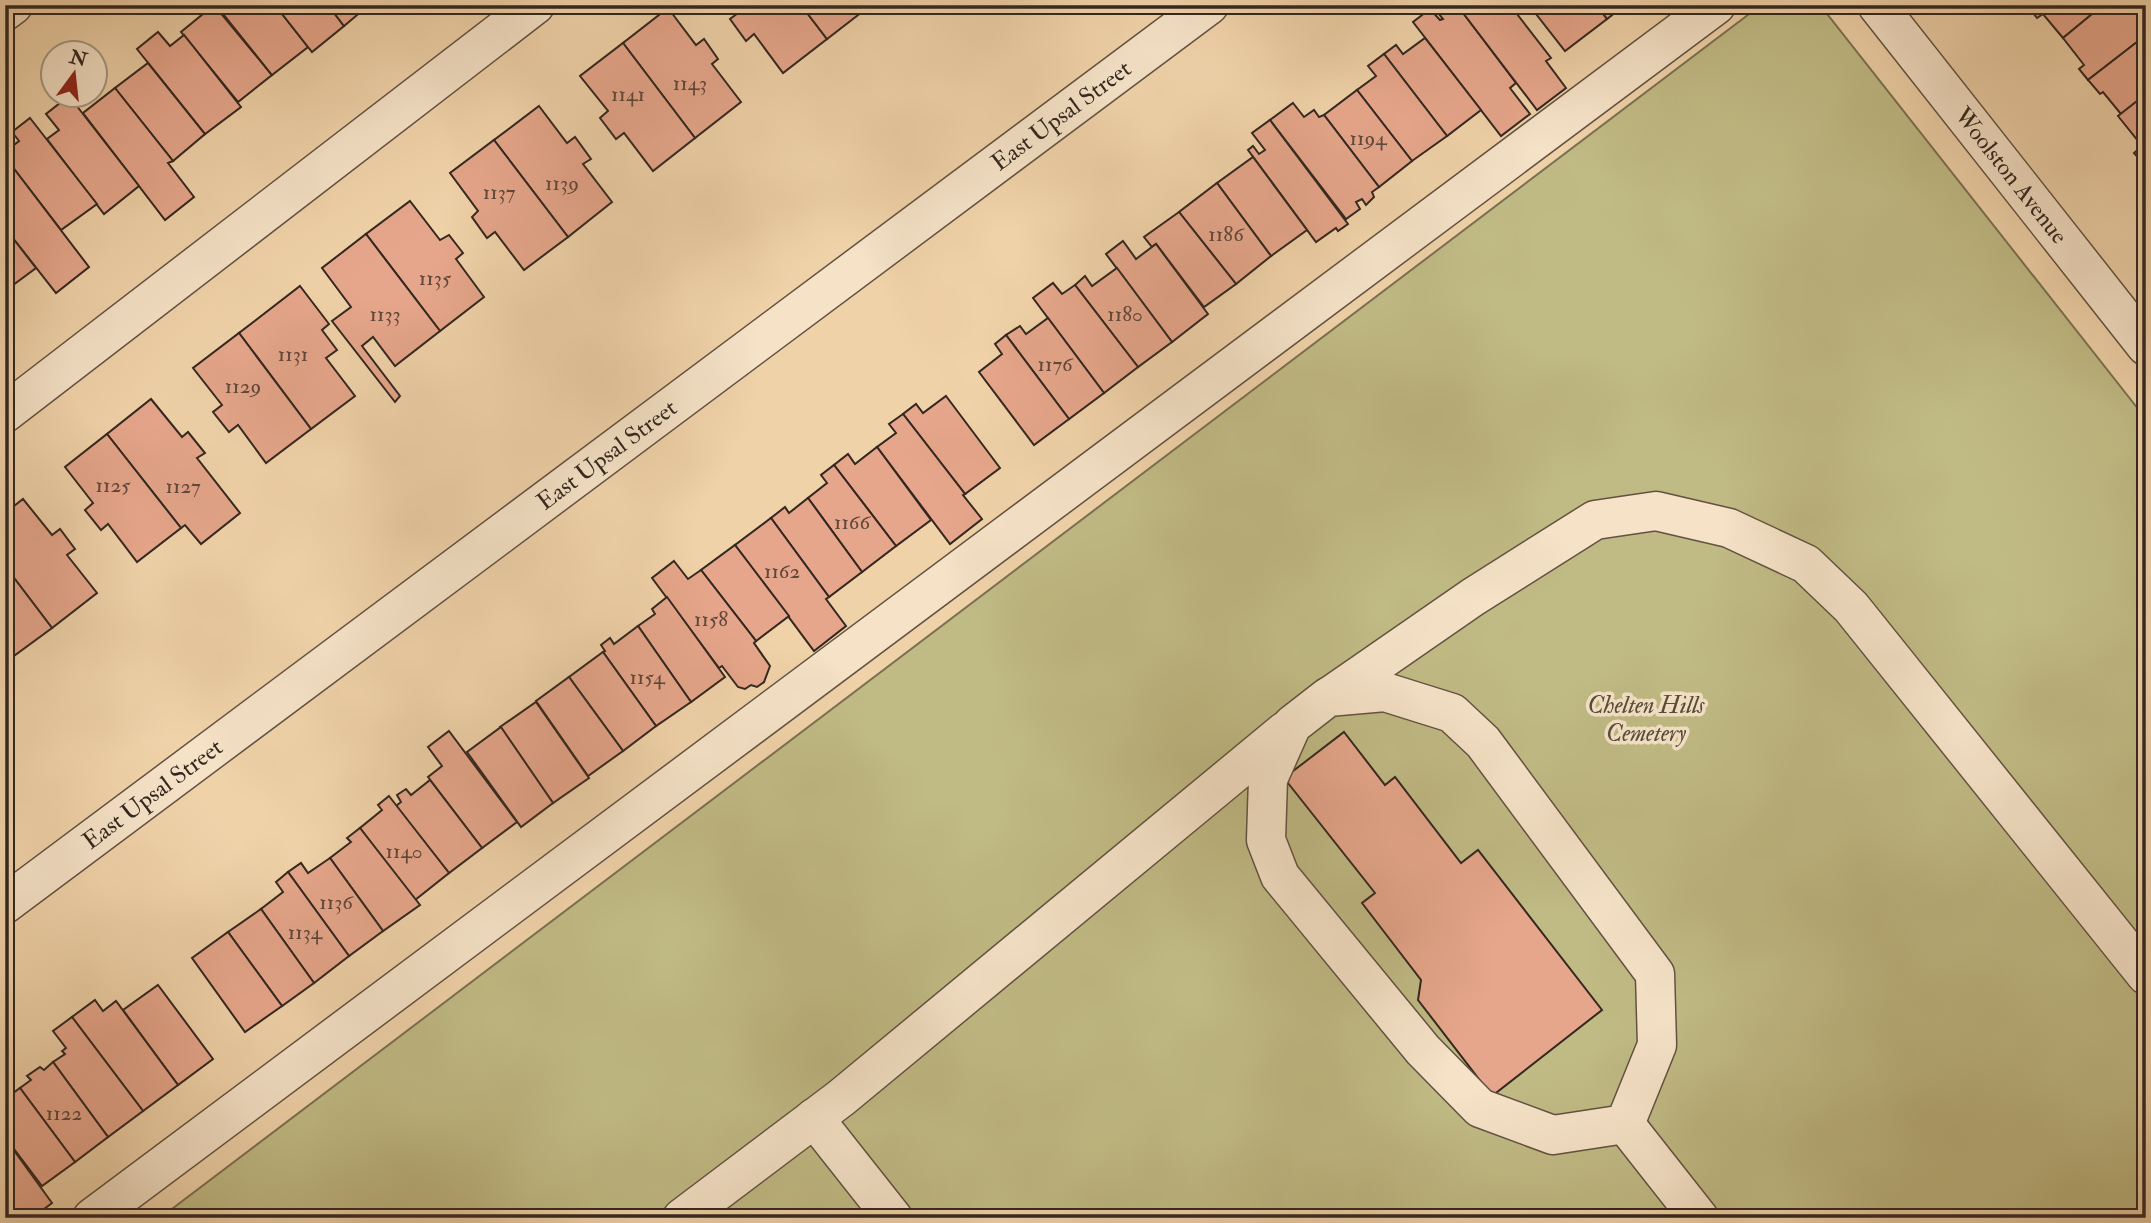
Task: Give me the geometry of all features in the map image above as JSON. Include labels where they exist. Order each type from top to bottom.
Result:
[{"type":"street","points":[[5,11],[13,5]]},
{"type":"street","points":[[5,413],[535,5]]},
{"type":"street","name":"East Upsal Street","points":[[5,904],[1209,5]]},
{"type":"street","points":[[92,1218],[1716,5]]},
{"type":"street","name":"Woolston Avenue","points":[[1877,5],[2146,346]]},
{"type":"street","points":[[682,1218],[852,1089],[1292,725],[1473,597],[1595,520],[1656,511],[1729,528],[1806,564],[1851,607],[2146,975]]},
{"type":"street","points":[[1328,698],[1385,692],[1452,713],[1483,742],[1656,974],[1657,1045],[1625,1124]]},
{"type":"street","points":[[1292,725],[1268,779],[1266,840],[1280,876],[1415,1040],[1480,1108],[1553,1135],[1625,1124]]},
{"type":"street","points":[[814,1118],[893,1218]]},
{"type":"street","points":[[1625,1124],[1699,1218]]},
{"type":"green space","name":"Chelten Hills Cemetery","points":[[1761,5],[1820,5],[2146,419],[2146,1218],[160,1218]]},
{"type":"building","points":[[214,5],[272,75],[238,102],[181,32]]},
{"type":"building","points":[[216,5],[275,5],[308,47],[272,75]]},
{"type":"building","points":[[275,5],[328,5],[344,26],[312,52]]},
{"type":"building","points":[[328,5],[369,5],[344,26]]},
{"type":"building","points":[[731,5],[801,5],[827,39],[783,73],[754,34],[746,41],[730,19],[738,13]]},
{"type":"building","points":[[801,5],[871,5],[827,39]]},
{"type":"building","points":[[1448,5],[1457,5],[1516,83],[1510,88],[1530,114],[1501,136],[1413,22],[1430,9],[1440,20],[1443,19],[1438,13]]},
{"type":"building","points":[[1457,5],[1510,5],[1551,58],[1546,61],[1566,88],[1537,110]]},
{"type":"building","points":[[1529,5],[1597,5],[1607,19],[1565,51]]},
{"type":"building","points":[[1597,5],[1625,5],[1607,19]]},
{"type":"building","points":[[2027,5],[2103,5],[2063,38],[2043,14],[2037,18]]},
{"type":"building","points":[[2103,5],[2146,5],[2146,35],[2088,80],[2079,69],[2084,65],[2063,38]]},
{"type":"building","points":[[668,8],[696,45],[704,39],[718,59],[712,64],[741,102],[695,138],[623,43]]},
{"type":"building","points":[[158,32],[170,46],[184,35],[241,107],[205,134],[137,49]]},
{"type":"building","points":[[2146,35],[2146,94],[2121,114],[2103,92],[2100,94],[2088,80]]},
{"type":"building","points":[[1425,38],[1481,110],[1447,136],[1384,54],[1396,45],[1403,54]]},
{"type":"building","points":[[623,43],[695,138],[653,171],[624,133],[616,139],[600,118],[608,111],[580,76]]},
{"type":"building","points":[[1384,54],[1447,136],[1412,161],[1357,90],[1376,76],[1368,66]]},
{"type":"building","points":[[148,63],[205,134],[173,161],[115,88]]},
{"type":"building","points":[[115,88],[173,161],[168,163],[194,197],[165,220],[83,113],[89,108],[108,108],[108,93]]},
{"type":"building","points":[[1357,90],[1412,161],[1379,187],[1324,115]]},
{"type":"building","points":[[2146,94],[2146,159],[2142,162],[2134,153],[2142,146],[2118,116]]},
{"type":"building","points":[[1293,103],[1304,117],[1314,110],[1319,117],[1324,115],[1379,187],[1372,192],[1374,197],[1366,205],[1362,199],[1356,202],[1360,209],[1346,219],[1270,120]]},
{"type":"building","points":[[539,106],[567,143],[575,137],[591,159],[583,164],[612,202],[568,237],[494,140]]},
{"type":"building","points":[[54,108],[78,108],[139,186],[104,214],[47,139],[59,130],[46,114]]},
{"type":"building","points":[[30,118],[97,204],[61,230],[5,157],[5,152],[19,141],[12,132]]},
{"type":"building","points":[[1270,120],[1348,224],[1338,231],[1336,228],[1316,242],[1248,150],[1253,146],[1259,154],[1265,150],[1252,133]]},
{"type":"building","points":[[494,140],[568,237],[524,270],[495,232],[487,238],[472,217],[478,211],[450,173]]},
{"type":"building","points":[[5,157],[89,267],[56,293],[5,228]]},
{"type":"building","points":[[1253,157],[1307,230],[1271,256],[1217,183]]},
{"type":"building","points":[[1217,183],[1271,256],[1236,284],[1179,212]]},
{"type":"building","points":[[410,201],[440,240],[449,235],[463,253],[456,259],[484,297],[440,331],[366,234]]},
{"type":"building","points":[[1179,212],[1236,284],[1204,307],[1156,244],[1152,247],[1144,237]]},
{"type":"building","points":[[5,228],[36,268],[5,291]]},
{"type":"building","points":[[366,234],[440,331],[395,366],[373,337],[362,346],[400,396],[395,402],[332,321],[351,307],[322,268]]},
{"type":"building","points":[[1123,241],[1136,259],[1156,244],[1208,314],[1172,342],[1106,254]]},
{"type":"building","points":[[1117,268],[1172,342],[1138,367],[1075,285],[1085,276],[1092,286]]},
{"type":"building","points":[[1053,283],[1062,294],[1075,285],[1138,367],[1104,393],[1033,298]]},
{"type":"building","points":[[300,286],[329,324],[322,330],[337,350],[326,358],[355,396],[311,429],[239,333]]},
{"type":"building","points":[[1048,318],[1104,393],[1069,419],[1006,335],[1020,326],[1026,334]]},
{"type":"building","points":[[239,333],[311,429],[266,463],[238,425],[229,432],[213,412],[222,405],[193,368]]},
{"type":"building","points":[[1006,335],[1069,419],[1034,445],[979,372],[1002,354],[995,344]]},
{"type":"building","points":[[946,396],[1000,468],[965,494],[903,414],[916,404],[923,413]]},
{"type":"building","points":[[151,399],[182,437],[188,432],[205,453],[197,458],[240,513],[201,544],[185,525],[181,528],[107,434]]},
{"type":"building","points":[[903,414],[982,519],[950,544],[877,447],[896,433],[889,424]]},
{"type":"building","points":[[107,434],[181,528],[137,562],[108,524],[101,530],[85,510],[93,503],[65,467]]},
{"type":"building","points":[[877,447],[931,520],[896,546],[834,465],[848,454],[855,464]]},
{"type":"building","points":[[834,465],[896,546],[862,572],[808,498],[827,483],[821,475]]},
{"type":"building","points":[[808,498],[862,572],[829,597],[771,518],[785,507],[789,513]]},
{"type":"building","points":[[23,499],[52,535],[60,529],[75,549],[67,555],[97,593],[52,628],[5,566],[5,513]]},
{"type":"building","points":[[771,518],[829,597],[826,599],[846,626],[814,651],[735,545]]},
{"type":"building","points":[[735,545],[789,616],[756,641],[701,570]]},
{"type":"building","points":[[674,561],[688,579],[701,570],[756,641],[754,643],[770,666],[764,682],[757,687],[738,687],[722,666],[719,668],[652,578]]},
{"type":"building","points":[[5,566],[52,628],[7,661],[5,658]]},
{"type":"building","points":[[667,597],[725,677],[691,702],[638,626],[655,614],[652,609]]},
{"type":"building","points":[[638,626],[691,702],[656,726],[603,652],[605,651],[601,645],[610,638],[614,644]]},
{"type":"building","points":[[603,652],[656,726],[623,751],[569,677]]},
{"type":"building","points":[[569,677],[623,751],[588,776],[536,701]]},
{"type":"building","points":[[536,702],[589,778],[553,803],[500,727]]},
{"type":"building","points":[[501,727],[553,803],[521,827],[467,752]]},
{"type":"building","points":[[449,731],[517,822],[482,848],[428,777],[442,766],[428,747]]},
{"type":"building","points":[[1344,732],[1385,785],[1395,777],[1461,863],[1478,850],[1602,1010],[1492,1096],[1418,1000],[1421,980],[1362,903],[1375,893],[1284,778]]},
{"type":"building","points":[[430,780],[482,848],[449,873],[396,806],[401,802],[397,795],[406,789],[411,795]]},
{"type":"building","points":[[389,796],[449,873],[415,900],[360,828],[382,810],[378,805]]},
{"type":"building","points":[[360,828],[420,905],[383,931],[330,858],[351,842],[347,838]]},
{"type":"building","points":[[330,858],[383,931],[349,956],[288,872],[301,863],[308,873]]},
{"type":"building","points":[[288,872],[349,956],[314,983],[261,909],[283,892],[276,882]]},
{"type":"building","points":[[261,909],[314,983],[282,1006],[228,932]]},
{"type":"building","points":[[228,932],[282,1006],[245,1032],[192,958]]},
{"type":"building","points":[[158,985],[213,1059],[178,1085],[123,1010]]},
{"type":"building","points":[[95,1000],[103,1011],[116,1001],[178,1085],[143,1111],[72,1017]]},
{"type":"building","points":[[72,1017],[143,1111],[108,1137],[53,1062],[65,1054],[62,1051],[66,1048],[53,1031]]},
{"type":"building","points":[[53,1062],[108,1137],[75,1162],[20,1088],[31,1080],[27,1076],[40,1067],[44,1070]]},
{"type":"building","points":[[20,1088],[75,1162],[42,1186],[5,1137],[5,1099]]},
{"type":"building","points":[[5,1138],[52,1203],[32,1218],[14,1218],[5,1207]]}]
